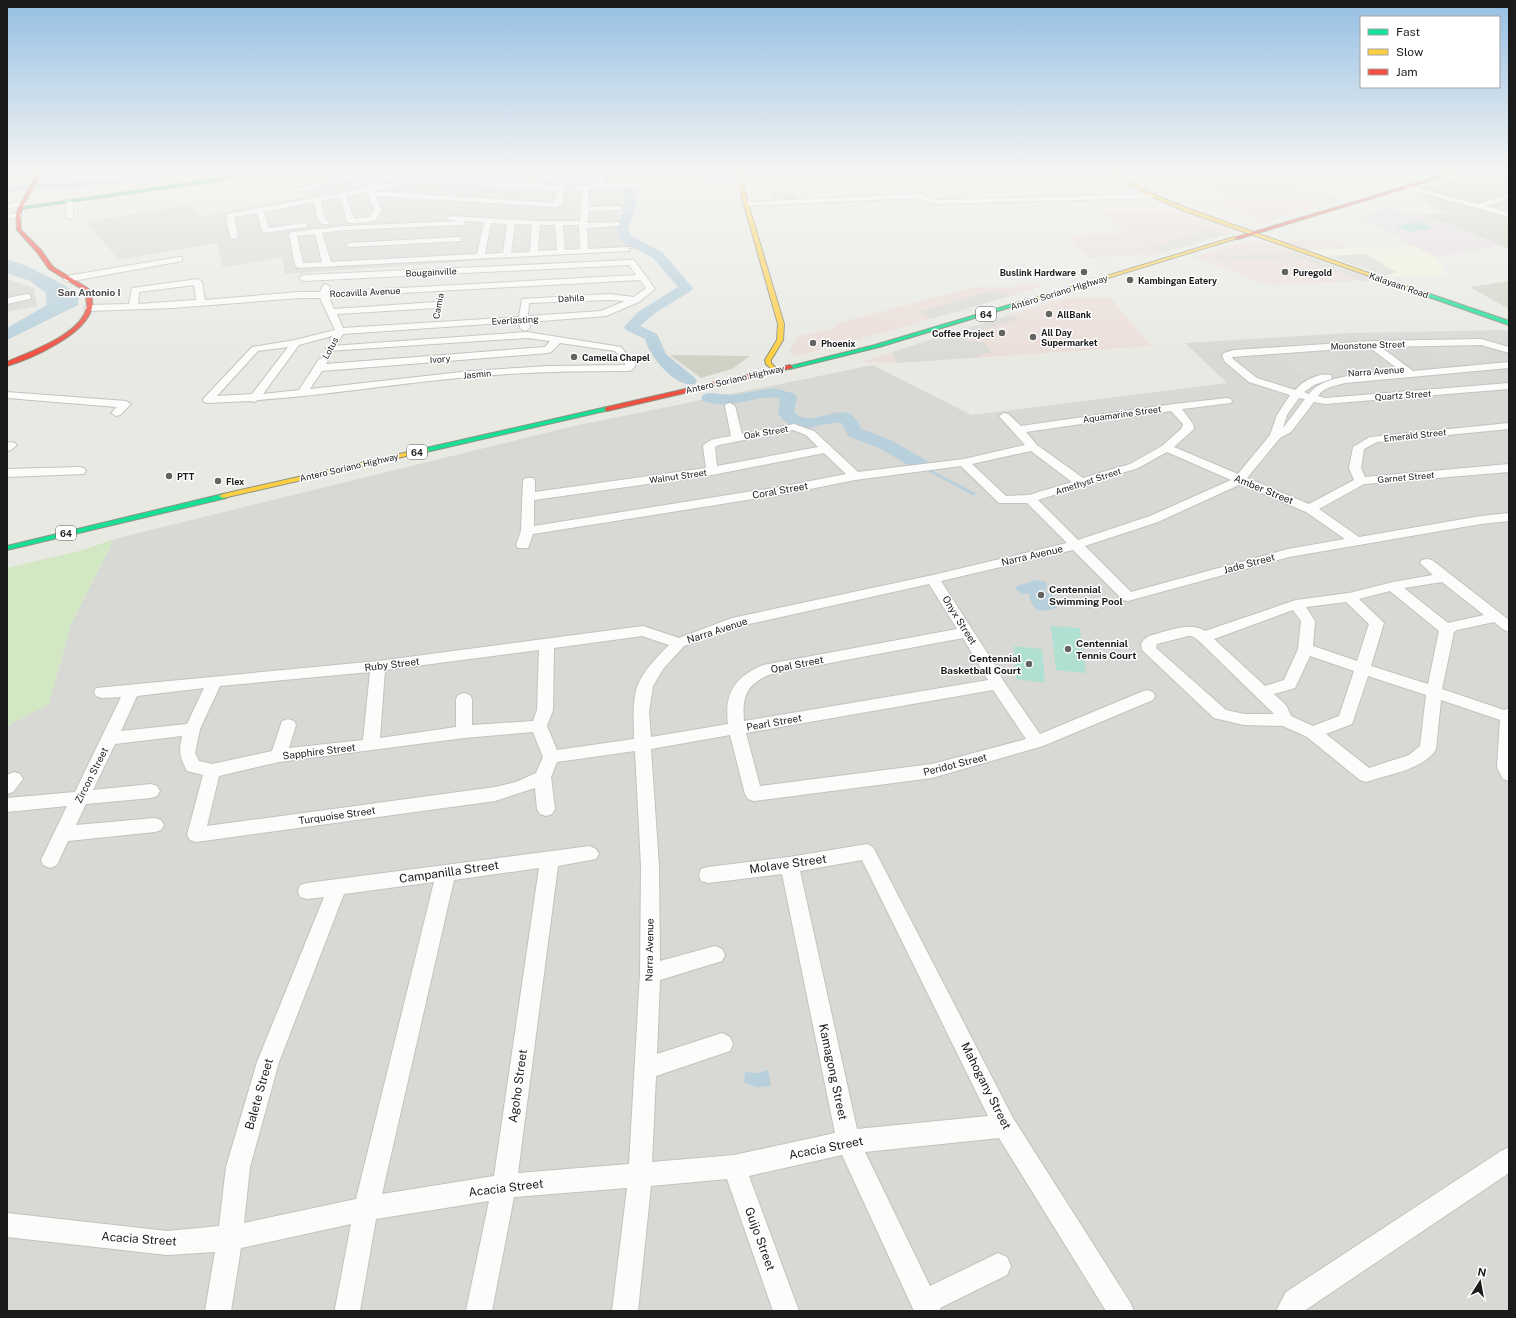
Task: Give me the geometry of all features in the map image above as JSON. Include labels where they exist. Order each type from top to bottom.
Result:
[{"type":"main road","points":[[7,364],[61,339],[82,323],[89,308],[87,290],[66,279],[51,268],[39,251],[23,235]]},
{"type":"main road","points":[[756,235],[781,324],[780,340],[768,360],[768,364],[774,370]]},
{"type":"main road","name":"Antero Soriano Highway","points":[[7,548],[145,514],[884,344],[1248,235]]},
{"type":"main road","name":"Kalayaan Road","points":[[1257,235],[1509,323]]},
{"type":"street","points":[[295,235],[299,266],[627,248],[612,242],[591,241]]},
{"type":"street","points":[[319,235],[326,264]]},
{"type":"street","points":[[346,235],[355,263]]},
{"type":"street","points":[[348,241],[392,235]]},
{"type":"street","points":[[454,258],[459,235]]},
{"type":"street","points":[[481,256],[485,235]]},
{"type":"street","points":[[507,255],[509,235]]},
{"type":"street","points":[[534,253],[535,235]]},
{"type":"street","points":[[559,235],[560,252]]},
{"type":"street","points":[[584,251],[591,241],[590,235]]},
{"type":"street","points":[[348,241],[458,239]]},
{"type":"street","points":[[353,253],[369,253]]},
{"type":"street","points":[[66,279],[179,259]]},
{"type":"street","name":"Everlasting","points":[[340,331],[603,314],[636,300],[651,289],[631,262]]},
{"type":"street","name":"Bougainville","points":[[303,278],[330,278],[631,262]]},
{"type":"street","name":"Rocavilla Avenue","points":[[89,308],[133,307],[299,295],[323,295],[642,277]]},
{"type":"street","points":[[323,295],[330,278]]},
{"type":"street","points":[[133,307],[134,290],[198,282],[201,303]]},
{"type":"street","points":[[524,283],[525,300],[523,320],[527,335]]},
{"type":"street","name":"Camia","points":[[434,324],[436,306],[442,288]]},
{"type":"street","name":"Lotus","points":[[302,394],[331,349],[340,331],[323,295]]},
{"type":"street","points":[[7,301],[27,296]]},
{"type":"street","name":"Dahila","points":[[525,300],[609,297],[636,300]]},
{"type":"street","points":[[332,312],[436,306]]},
{"type":"street","points":[[302,394],[208,400],[255,349],[296,343],[340,331]]},
{"type":"street","points":[[331,349],[527,335],[557,340]]},
{"type":"street","name":"Jasmin","points":[[302,394],[471,374],[631,366],[618,348],[557,340]]},
{"type":"street","name":"Ivory","points":[[319,368],[548,350],[557,340]]},
{"type":"street","name":"Moonstone Street","points":[[1227,355],[1234,353],[1371,344],[1481,342],[1496,345],[1509,350]]},
{"type":"street","points":[[254,398],[296,343]]},
{"type":"street","points":[[1371,344],[1408,371]]},
{"type":"street","name":"Quartz Street","points":[[1227,355],[1228,360],[1253,380],[1298,395],[1325,400],[1509,386]]},
{"type":"street","name":"Narra Avenue","points":[[1276,436],[1276,427],[1282,415],[1298,395],[1306,386],[1314,381],[1328,376],[1347,373],[1408,371],[1461,367],[1509,360]]},
{"type":"street","name":"Narra Avenue","points":[[1461,367],[1491,367],[1509,365]]},
{"type":"street","points":[[1461,367],[1493,388]]},
{"type":"street","points":[[1491,367],[1509,378]]},
{"type":"street","name":"Narra Avenue","points":[[625,1311],[640,1176],[650,973],[650,866],[641,712],[645,686],[658,665],[679,643],[732,623],[933,579],[1076,545],[1154,519],[1239,480],[1276,436],[1287,430],[1317,390],[1336,381],[1408,371]]},
{"type":"street","points":[[7,395],[126,404],[116,413]]},
{"type":"street","name":"Aquamarine Street","points":[[1018,430],[1174,406],[1227,401]]},
{"type":"street","points":[[730,406],[737,437]]},
{"type":"street","name":"Amethyst Street","points":[[964,462],[1003,500],[1030,499],[1134,466],[1166,448],[1188,429],[1188,424],[1174,406]]},
{"type":"street","points":[[1004,416],[1033,448],[1082,483]]},
{"type":"street","name":"Emerald Street","points":[[1361,481],[1355,468],[1359,447],[1374,439],[1509,426]]},
{"type":"street","name":"Oak Street","points":[[712,471],[709,446],[716,442],[794,427],[810,433],[855,476]]},
{"type":"street","name":"Coral Street","points":[[527,531],[785,490],[855,476],[964,462],[1033,448]]},
{"type":"street","name":"Amber Street","points":[[1166,448],[1310,509],[1356,542]]},
{"type":"street","name":"Walnut Street","points":[[528,498],[712,471],[826,449]]},
{"type":"street","name":"Garnet Street","points":[[1310,509],[1361,481],[1509,468]]},
{"type":"street","points":[[7,473],[80,471]]},
{"type":"street","points":[[523,545],[527,531],[529,481]]},
{"type":"street","name":"Jade Street","points":[[1030,499],[1128,597],[1288,552],[1356,542],[1481,520],[1509,517]]},
{"type":"street","points":[[1426,563],[1509,627]]},
{"type":"street","points":[[1203,637],[1296,604],[1349,597],[1393,586],[1444,576]]},
{"type":"street","name":"Onyx Street","points":[[933,579],[998,684],[1037,742]]},
{"type":"street","points":[[1393,586],[1447,630]]},
{"type":"street","points":[[1313,733],[1346,720],[1377,623],[1349,597]]},
{"type":"street","points":[[1263,692],[1290,684],[1305,649],[1308,621],[1296,604]]},
{"type":"street","points":[[1285,720],[1280,709],[1263,692],[1196,632],[1188,631],[1152,640],[1148,644],[1149,650],[1220,714],[1231,718],[1245,720],[1285,720],[1313,733],[1366,775],[1416,760],[1428,749],[1434,692],[1447,630],[1453,626],[1496,617]]},
{"type":"street","name":"Ruby Street","points":[[102,692],[132,691],[215,681],[378,666],[547,645],[643,631],[679,643]]},
{"type":"street","name":"Opal Street","points":[[754,794],[737,729],[735,707],[739,690],[746,680],[768,669],[967,632]]},
{"type":"street","points":[[546,809],[542,777],[551,757],[539,726],[545,710],[547,645]]},
{"type":"street","points":[[1305,649],[1509,716],[1505,768],[1509,774]]},
{"type":"street","points":[[371,745],[378,666]]},
{"type":"street","name":"Sapphire Street","points":[[215,681],[192,729],[188,754],[193,766],[212,771],[279,756],[464,732],[539,726]]},
{"type":"street","name":"Pearl Street","points":[[551,757],[737,729],[998,684]]},
{"type":"street","name":"Zircon Street","points":[[50,860],[132,691]]},
{"type":"street","name":"Peridot Street","points":[[754,794],[932,771],[1037,742],[1147,696]]},
{"type":"street","points":[[464,699],[464,732]]},
{"type":"street","points":[[279,756],[288,725]]},
{"type":"street","points":[[110,738],[192,729]]},
{"type":"street","name":"Turquoise Street","points":[[212,771],[196,835],[495,794],[520,787],[542,777]]},
{"type":"street","points":[[7,805],[151,791]]},
{"type":"street","points":[[62,834],[155,826]]},
{"type":"street","name":"Molave Street","points":[[708,875],[789,865],[867,852]]},
{"type":"street","name":"Mahogany Street","points":[[867,852],[1005,1126],[1121,1311]]},
{"type":"street","name":"Campanilla Street","points":[[307,891],[590,854]]},
{"type":"street","name":"Agoho Street","points":[[479,1311],[504,1186],[550,859]]},
{"type":"street","name":"Kamagong Street","points":[[789,865],[848,1142],[926,1306]]},
{"type":"street","points":[[348,1309],[366,1209],[446,873]]},
{"type":"street","name":"Balete Street","points":[[218,1311],[230,1238],[238,1167],[268,1062],[337,887]]},
{"type":"street","points":[[650,973],[715,955]]},
{"type":"street","points":[[645,1069],[722,1044]]},
{"type":"street","name":"Acacia Street","points":[[7,1225],[167,1243],[230,1238],[366,1209],[504,1186],[640,1176],[734,1167],[848,1142],[1005,1126]]},
{"type":"street","points":[[1289,1311],[1295,1301],[1509,1159]]},
{"type":"street","name":"Guijo Street","points":[[734,1167],[786,1311]]},
{"type":"street","points":[[926,1306],[998,1266]]},
{"type":"shaded area","points":[[97,235],[619,235],[619,238],[644,249],[285,274],[282,257],[223,267],[217,243],[119,260]]},
{"type":"shaded area","points":[[1096,235],[1225,235],[1149,256],[1145,254],[1089,258],[1068,236]]},
{"type":"shaded area","points":[[1192,235],[1226,235],[1161,253],[1149,248]]},
{"type":"shaded area","points":[[1392,235],[1475,235],[1503,246],[1436,257]]},
{"type":"shaded area","points":[[1475,235],[1509,235],[1509,249]]},
{"type":"shaded area","points":[[1331,239],[1347,249],[1307,250],[1284,241]]},
{"type":"shaded area","name":"Puregold","points":[[1264,242],[1376,280],[1268,285],[1193,257],[1240,243]]},
{"type":"shaded area","points":[[1414,246],[1436,257],[1446,275],[1386,277],[1307,250]]},
{"type":"shaded area","points":[[1295,253],[1374,280],[1362,281],[1296,257],[1237,260],[1227,257],[1221,259],[1214,256],[1223,254],[1229,256]]},
{"type":"shaded area","points":[[1365,254],[1396,272],[1385,276],[1328,256]]},
{"type":"shaded area","points":[[7,279],[34,288],[37,306],[7,312]]},
{"type":"shaded area","points":[[1509,281],[1509,309],[1470,287]]},
{"type":"shaded area","points":[[1018,285],[1043,286],[837,346],[794,356],[789,352],[796,341],[797,336],[834,329],[835,324],[975,287],[1015,287]]},
{"type":"shaded area","points":[[994,290],[1010,296],[931,319],[919,312]]},
{"type":"shaded area","points":[[1110,297],[1151,346],[897,363],[861,362],[1062,299]]},
{"type":"shaded area","points":[[1009,315],[1018,319],[964,336],[967,341],[984,342],[992,353],[978,354],[980,357],[897,363],[892,352]]},
{"type":"shaded area","points":[[1509,331],[1509,1311],[7,1311],[7,726],[49,704],[71,624],[114,539],[574,426],[873,365],[971,415],[1227,383],[1185,343],[1349,333]]},
{"type":"shaded area","points":[[1473,344],[1494,358],[1443,363],[1418,345]]},
{"type":"shaded area","points":[[1328,349],[1352,368],[1307,376],[1289,367],[1272,353]]},
{"type":"shaded area","points":[[670,355],[750,356],[732,369],[701,378]]},
{"type":"shaded area","points":[[1461,373],[1479,384],[1321,399],[1316,397],[1319,393],[1334,385],[1354,380]]},
{"type":"shaded area","name":"Centennial Tennis Court","points":[[1051,626],[1080,628],[1086,673],[1056,670]]},
{"type":"shaded area","name":"Centennial Basketball Court","points":[[1014,646],[1042,649],[1045,683],[1016,679]]},
{"type":"green space","points":[[114,539],[71,624],[49,704],[7,726],[7,568],[83,550]]},
{"type":"water","points":[[7,259],[27,266],[67,287],[79,297],[78,305],[7,340],[7,328],[47,305],[46,293],[30,281],[7,273]]},
{"type":"water","name":"Centennial Swimming Pool","points":[[1035,580],[1046,582],[1047,586],[1045,591],[1064,602],[1052,609],[1042,611],[1035,608],[1031,602],[1029,594],[1023,594],[1015,589],[1017,586]]},
{"type":"water","points":[[768,1070],[771,1086],[756,1087],[744,1082],[745,1072],[758,1073]]},
{"type":"waterway","points":[[624,235],[626,238],[658,255],[664,264],[686,288],[650,310],[631,327],[652,337],[657,352],[661,357],[689,381]]},
{"type":"waterway","points":[[709,398],[725,400],[766,393],[782,394],[789,397],[786,413],[792,420],[807,424],[832,418],[846,418],[850,422],[854,432],[885,444],[921,465]]},
{"type":"waterway","points":[[930,471],[974,494]]},
{"type":"traffic: fast","points":[[1422,293],[1509,323]]},
{"type":"traffic: fast","points":[[790,367],[877,346],[1031,300]]},
{"type":"traffic: fast","points":[[426,450],[607,409]]},
{"type":"traffic: fast","points":[[7,548],[223,496]]},
{"type":"traffic: slow","points":[[755,235],[781,324],[780,340],[768,360],[768,363],[775,370]]},
{"type":"traffic: slow","points":[[1256,235],[1422,293]]},
{"type":"traffic: slow","points":[[1031,300],[1236,238]]},
{"type":"traffic: slow","points":[[223,496],[426,450]]},
{"type":"traffic: jam","points":[[7,364],[42,349],[66,335],[77,327],[89,308],[87,290],[51,268],[39,251],[23,235]]},
{"type":"traffic: jam","points":[[1236,238],[1248,235]]},
{"type":"traffic: jam","points":[[607,409],[790,367]]},
{"type":"place","name":"Buslink Hardware","points":[[1084,272]]},
{"type":"place","name":"Puregold","points":[[1285,272]]},
{"type":"place","name":"Kambingan Eatery","points":[[1130,280]]},
{"type":"place","name":"AllBank","points":[[1049,314]]},
{"type":"place","name":"Coffee Project","points":[[1002,333]]},
{"type":"place","name":"All Day Supermarket","points":[[1033,337]]},
{"type":"place","name":"Phoenix","points":[[813,343]]},
{"type":"place","name":"Camella Chapel","points":[[574,357]]},
{"type":"place","name":"PTT","points":[[169,476]]},
{"type":"place","name":"Flex","points":[[218,481]]},
{"type":"place","name":"Centennial Swimming Pool","points":[[1041,595]]},
{"type":"place","name":"Centennial Tennis Court","points":[[1068,649]]},
{"type":"place","name":"Centennial Basketball Court","points":[[1029,664]]},
{"type":"district","name":"San Antonio I","points":[[89,292]]}]
